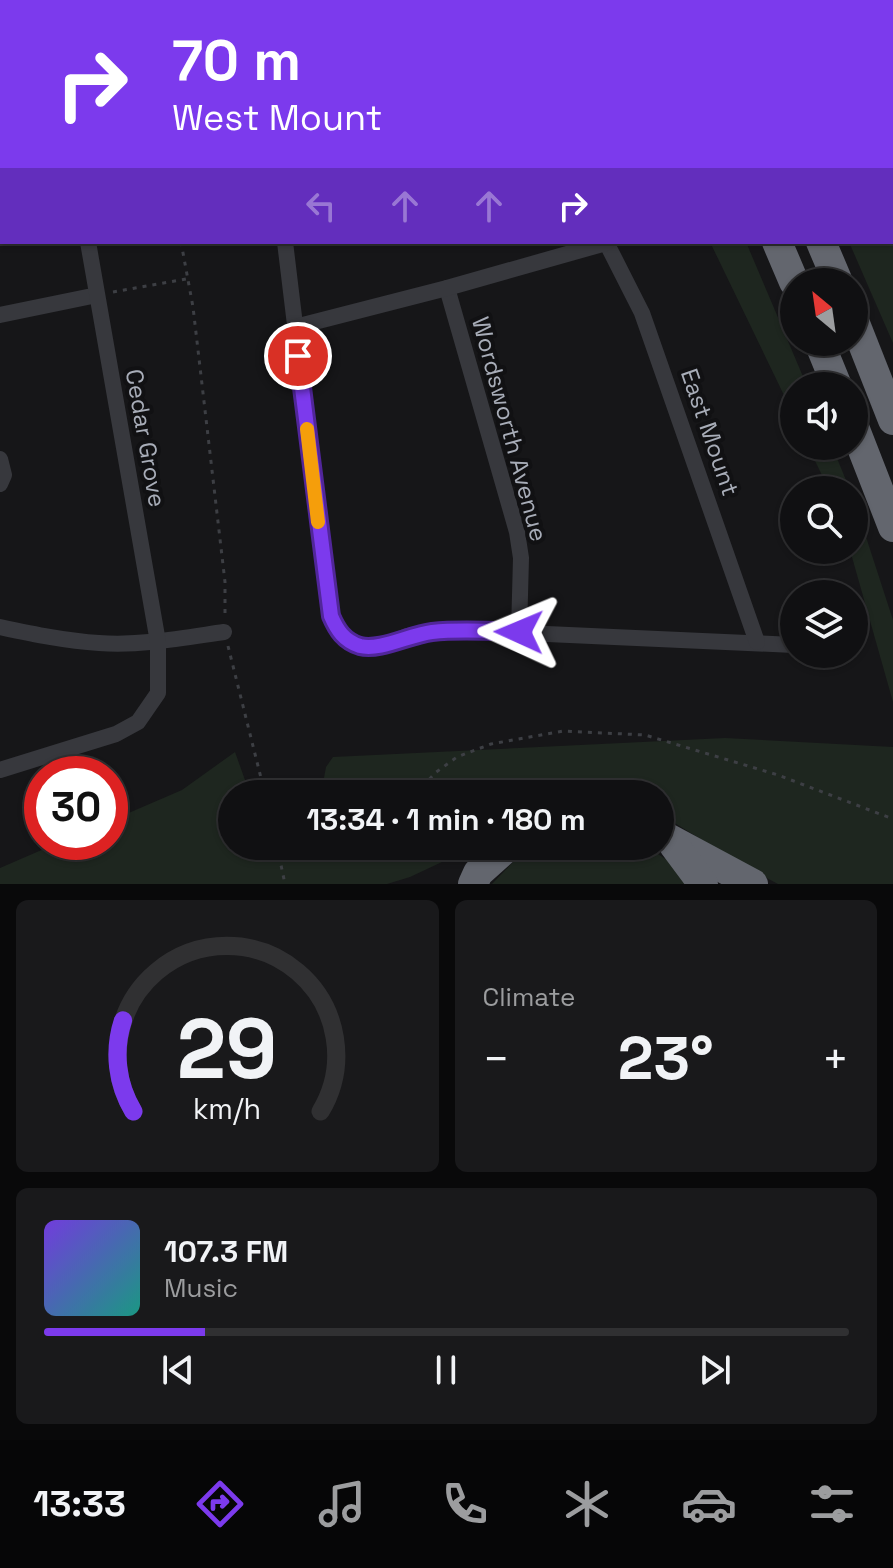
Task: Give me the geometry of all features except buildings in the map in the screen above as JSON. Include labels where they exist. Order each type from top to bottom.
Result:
[{"type":"highway","points":[[778,244],[788,268]]},
{"type":"highway","points":[[822,244],[832,268]]},
{"type":"highway","points":[[868,356],[893,420]]},
{"type":"highway","points":[[867,460],[893,527]]},
{"type":"highway","points":[[674,841],[753,884]]},
{"type":"highway","points":[[674,848],[703,884]]},
{"type":"highway","points":[[471,880],[493,860]]},
{"type":"street","name":"Cedar Grove","points":[[0,770],[116,734],[138,722],[158,693],[158,642],[88,244]]},
{"type":"street","points":[[285,244],[331,616],[339,633],[355,645],[371,648],[409,636],[457,630],[780,644]]},
{"type":"street","points":[[295,327],[447,288],[599,244]]},
{"type":"street","name":"East Mount","points":[[607,244],[652,338],[757,642]]},
{"type":"street","name":"Wordsworth Avenue","points":[[447,288],[517,532],[521,558],[519,632]]},
{"type":"street","points":[[0,315],[97,295]]},
{"type":"street","points":[[0,459],[4,475],[0,484]]},
{"type":"street","points":[[0,627],[69,641],[102,644],[158,642],[224,632]]},
{"type":"path","points":[[181,244],[193,307],[225,582],[224,632],[261,780]]},
{"type":"path","points":[[97,295],[186,279]]},
{"type":"path","points":[[429,780],[457,757],[491,744],[563,731],[645,735],[778,775],[893,819]]},
{"type":"path","points":[[280,860],[285,884]]},
{"type":"shaded area","points":[[711,244],[747,244],[780,322],[780,356],[794,356],[801,372],[780,372],[780,387]]},
{"type":"shaded area","points":[[850,244],[893,244],[893,343],[868,286],[868,268],[860,268]]},
{"type":"shaded area","points":[[815,460],[838,460],[844,476],[822,476]]},
{"type":"shaded area","points":[[868,543],[893,620],[893,702],[868,614],[868,580],[858,580],[854,564],[868,564]]},
{"type":"shaded area","points":[[725,738],[893,747],[893,884],[778,884],[674,823],[674,780],[324,780],[326,767],[333,757]]},
{"type":"shaded area","points":[[235,752],[245,780],[218,780],[218,860],[446,860],[387,884],[0,884],[0,868],[24,858],[128,860],[128,813],[182,790]]},
{"type":"shaded area","points":[[515,860],[667,860],[689,884],[492,884]]},
{"type":"slow traffic","points":[[307,429],[318,522]]},
{"type":"route","points":[[298,356],[331,616],[339,633],[355,645],[371,648],[432,632],[519,632]]}]
